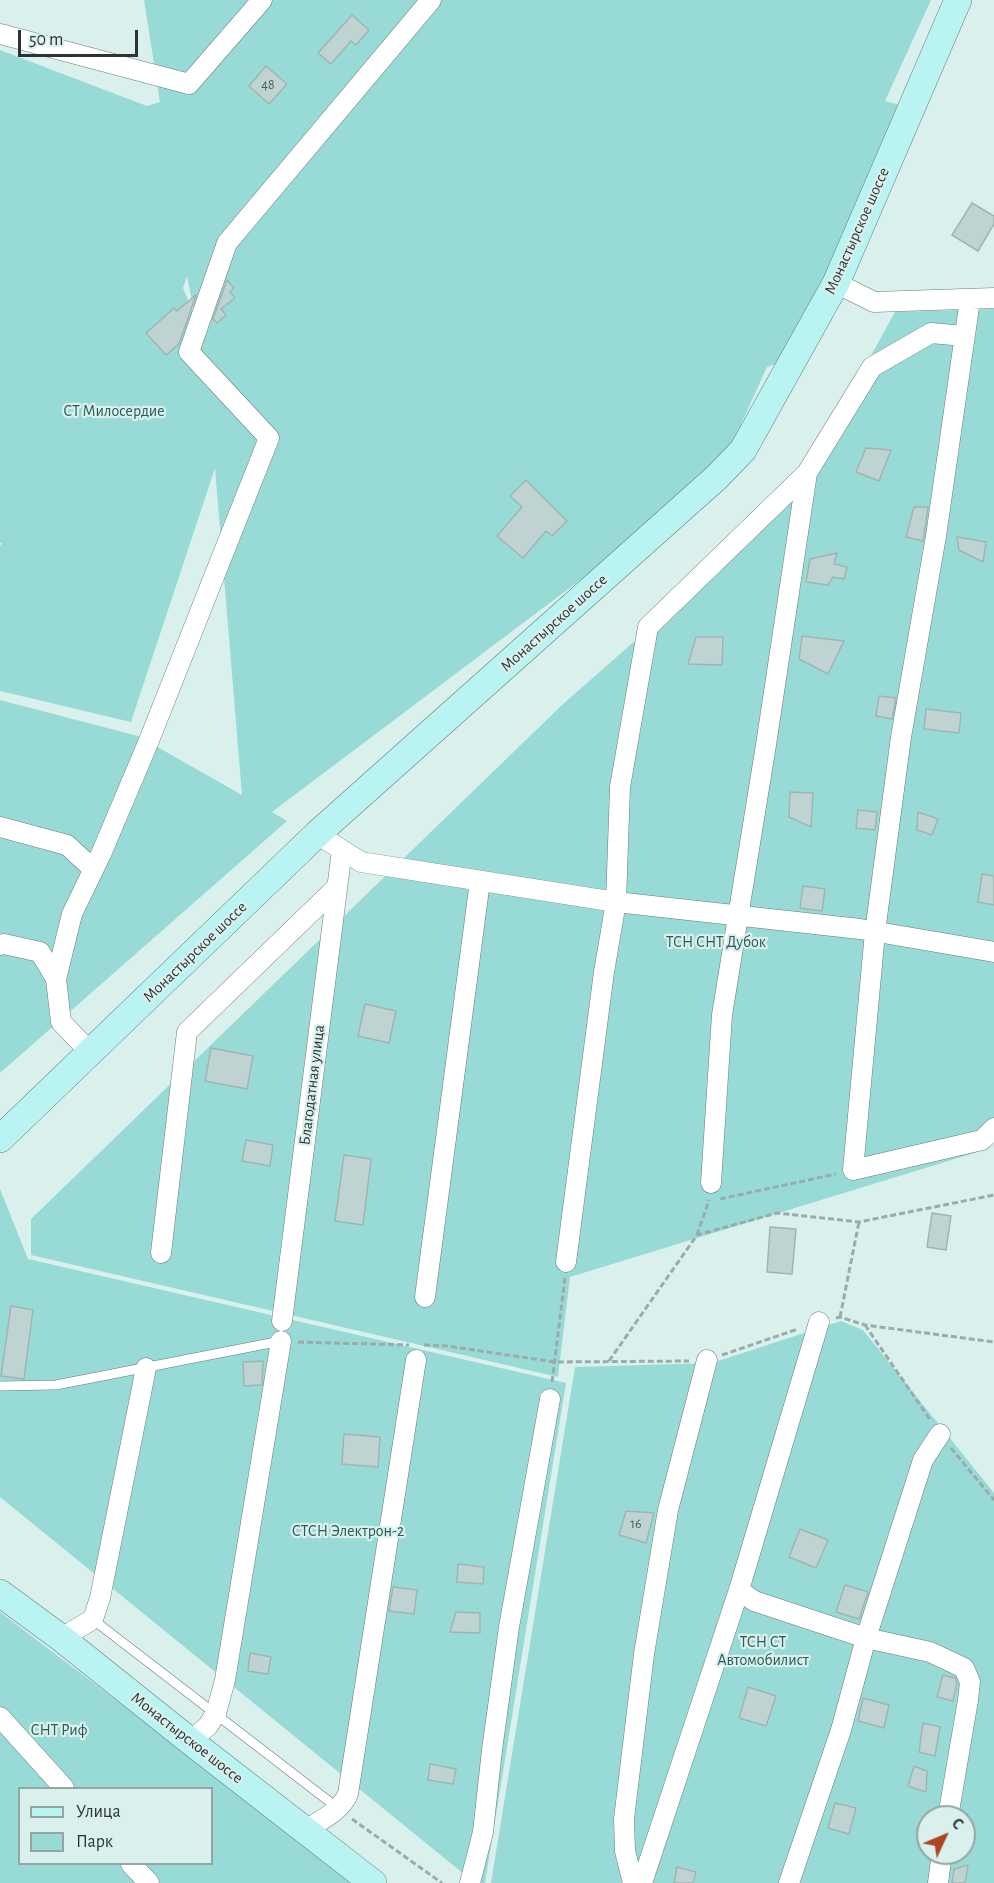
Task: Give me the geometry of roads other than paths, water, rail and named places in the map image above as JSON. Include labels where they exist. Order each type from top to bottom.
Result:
[{"type":"main road","name":"Монастырское шоссе","points":[[0,1138],[317,834],[717,477],[743,450],[836,284],[958,0]]},
{"type":"main road","name":"Монастырское шоссе","points":[[0,1593],[61,1638],[373,1883]]},
{"type":"street","points":[[0,34],[189,84],[262,0]]},
{"type":"street","points":[[90,1052],[61,1022],[56,979],[72,914],[148,743],[269,438],[189,352],[227,243],[431,0]]},
{"type":"street","points":[[836,284],[874,302],[994,298]]},
{"type":"street","points":[[970,300],[936,536],[901,737],[875,932],[853,1170],[982,1140],[994,1128]]},
{"type":"street","points":[[567,1262],[604,972],[616,902],[620,787],[648,627],[807,473],[872,367],[931,333],[964,336]]},
{"type":"street","points":[[710,1192],[722,1014],[807,473]]},
{"type":"street","points":[[0,827],[68,845],[93,869]]},
{"type":"street","points":[[317,834],[361,862],[616,902],[875,932],[994,952]]},
{"type":"street","name":"Благодатная улица","points":[[282,1321],[342,850]]},
{"type":"street","points":[[424,1297],[480,881]]},
{"type":"street","points":[[162,1253],[187,1032],[337,887]]},
{"type":"street","points":[[0,945],[40,952],[56,979]]},
{"type":"street","points":[[642,1883],[739,1590],[819,1322]]},
{"type":"street","points":[[190,1741],[208,1726],[216,1713],[225,1680],[281,1341]]},
{"type":"street","points":[[305,1830],[339,1809],[348,1794],[417,1350]]},
{"type":"street","points":[[633,1883],[625,1851],[624,1820],[644,1654],[668,1510],[706,1360]]},
{"type":"street","points":[[61,1638],[90,1621],[100,1598],[146,1368]]},
{"type":"street","points":[[470,1883],[483,1832],[509,1627],[550,1399]]},
{"type":"street","points":[[789,1883],[841,1730],[866,1638],[923,1460],[940,1434]]},
{"type":"street","points":[[739,1590],[754,1601],[866,1638],[930,1652],[964,1668],[970,1682],[950,1805]]},
{"type":"street","points":[[0,1717],[63,1787]]},
{"type":"street","points":[[133,1865],[149,1883]]},
{"type":"street","points":[[938,1883],[940,1865]]},
{"type":"lane","points":[[0,1386],[57,1385],[281,1341]]},
{"type":"lane","points":[[94,1616],[100,1625],[339,1809]]},
{"type":"park label","name":"СТ Милосердие","points":[[114,411]]},
{"type":"park label","name":"ТСН СНТ Дубок","points":[[716,942]]},
{"type":"park label","name":"СТСН Электрон-2","points":[[348,1531]]},
{"type":"park label","name":"ТСН СТ Автомобилист","points":[[763,1651]]},
{"type":"park label","name":"СНТ Риф","points":[[59,1730]]}]
